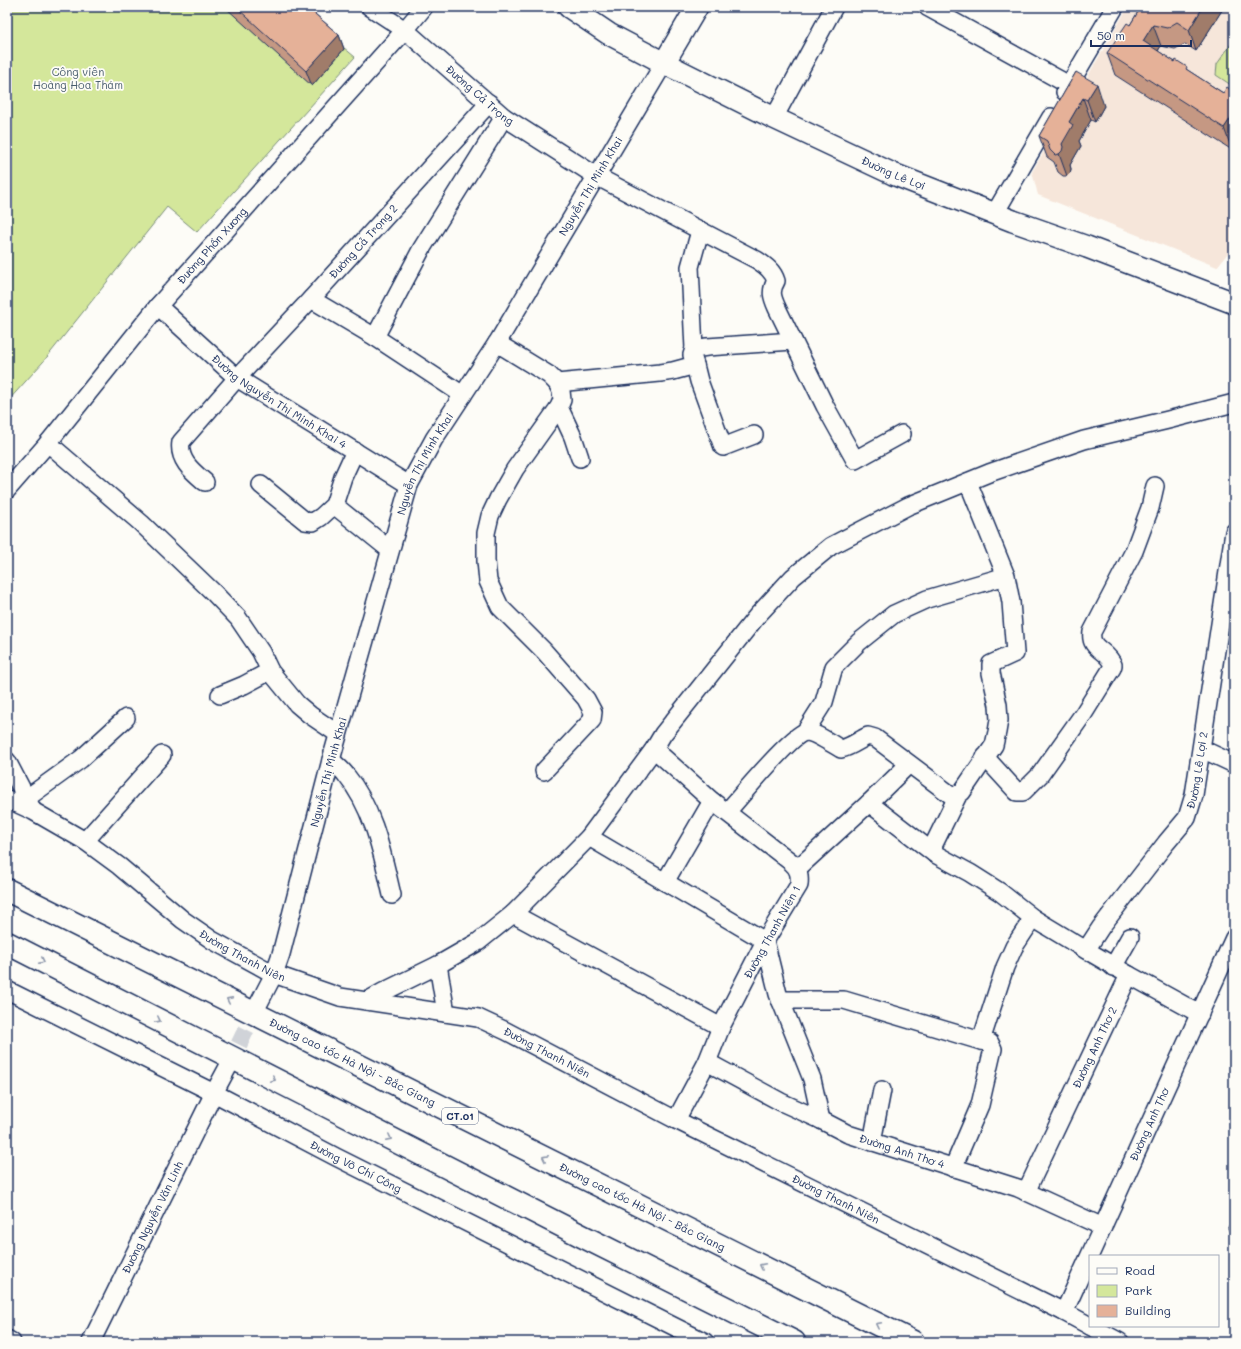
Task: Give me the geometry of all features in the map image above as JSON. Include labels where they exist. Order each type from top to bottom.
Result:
[{"type":"highway","name":"Đường cao tốc Hà Nội - Bắc Giang","points":[[7,890],[913,1342]]},
{"type":"highway","points":[[7,943],[582,1236],[794,1342]]},
{"type":"main road","name":"Đường Lê Lợi","points":[[569,7],[609,34],[664,63],[774,118],[893,174],[1234,303]]},
{"type":"main road","name":"Nguyễn Thị Minh Khai","points":[[664,63],[697,7]]},
{"type":"street","name":"Đường Cả Trọng","points":[[370,7],[405,30],[504,117],[596,176],[757,260],[768,268],[774,275],[776,281],[772,289],[772,297],[793,341]]},
{"type":"street","name":"Đường Phồn Xương","points":[[7,490],[48,443],[158,306],[424,7]]},
{"type":"street","points":[[774,118],[834,7]]},
{"type":"street","points":[[927,7],[1070,85]]},
{"type":"street","points":[[995,213],[1115,7]]},
{"type":"street","name":"Nguyễn Thị Minh Khai","points":[[258,1005],[274,974],[280,954],[338,734],[409,485],[434,439],[497,343],[664,63]]},
{"type":"street","name":"Đường Cả Trọng 2","points":[[205,482],[190,469],[183,460],[180,449],[181,442],[237,378],[311,299],[488,103]]},
{"type":"street","points":[[375,337],[422,248],[504,117]]},
{"type":"street","points":[[700,231],[690,267],[694,357],[699,381],[723,447],[754,435]]},
{"type":"street","points":[[311,299],[375,337],[463,395]]},
{"type":"street","name":"Đường Nguyễn Thị Minh Khai 4","points":[[158,306],[237,378],[409,485]]},
{"type":"street","points":[[557,383],[660,374],[673,371],[707,347],[793,341],[825,406],[855,460],[902,434]]},
{"type":"street","points":[[497,343],[549,375],[557,383],[561,391],[562,400],[559,408],[515,469],[490,516],[486,533],[488,581],[500,607],[544,651],[586,699],[593,712],[592,720],[544,770]]},
{"type":"street","points":[[368,1001],[438,965],[478,942],[513,914],[589,837],[654,749],[663,734],[757,616],[793,577],[831,546],[908,506],[989,473],[1084,440],[1234,403]]},
{"type":"street","points":[[559,408],[573,437],[580,458]]},
{"type":"street","points":[[48,443],[141,523],[234,613],[261,652],[270,671],[297,704],[310,715],[338,734]]},
{"type":"street","points":[[261,485],[305,521],[314,522],[334,505],[343,478],[355,451]]},
{"type":"street","points":[[935,854],[933,846],[958,795],[962,792],[984,757],[994,745],[999,720],[998,705],[991,673],[992,664],[1015,653],[1012,602],[1006,576],[968,482]]},
{"type":"street","points":[[984,757],[1017,792],[1023,792],[1040,775],[1084,713],[1114,665],[1112,661],[1092,641],[1092,632],[1134,550],[1150,508],[1155,486]]},
{"type":"street","points":[[334,505],[390,550]]},
{"type":"street","name":"Đường Lê Lợi 2","points":[[1086,950],[1100,927],[1166,842],[1187,818],[1194,795],[1202,749],[1234,532]]},
{"type":"street","points":[[727,812],[774,759],[797,737],[805,732],[824,702],[834,667],[859,642],[894,614],[927,599],[1006,576]]},
{"type":"street","points":[[220,695],[244,685],[270,671]]},
{"type":"street","points":[[7,761],[30,805],[126,718]]},
{"type":"street","points":[[805,732],[815,734],[842,749],[848,748],[856,741],[868,736],[875,738],[951,795],[958,795]]},
{"type":"street","name":"Đường Thanh Niên 1","points":[[654,749],[712,801],[792,862],[798,868],[800,876],[799,885],[765,941],[721,1028],[707,1062],[676,1120]]},
{"type":"street","points":[[1202,749],[1234,764]]},
{"type":"street","points":[[85,840],[162,755]]},
{"type":"street","points":[[331,760],[346,774],[361,798],[372,821],[392,895]]},
{"type":"street","points":[[798,868],[910,764]]},
{"type":"street","name":"Đường Thanh Niên","points":[[7,799],[30,805],[85,840],[125,871],[183,920],[212,940],[274,974],[340,997],[478,1018],[506,1030],[676,1120],[1089,1325]]},
{"type":"street","points":[[665,882],[712,801]]},
{"type":"street","points":[[869,803],[935,854],[970,873],[1000,892],[1033,918],[1113,967],[1200,1014]]},
{"type":"street","points":[[589,837],[765,941],[780,1000],[812,1079],[821,1120]]},
{"type":"street","points":[[513,914],[721,1028]]},
{"type":"street","points":[[981,1041],[1005,967],[1014,947],[1033,918]]},
{"type":"street","points":[[1113,967],[1130,937]]},
{"type":"street","name":"Đường Anh Thơ","points":[[1090,1255],[1234,938]]},
{"type":"street","points":[[438,965],[446,1012]]},
{"type":"street","name":"Đường Anh Thơ 2","points":[[1026,1192],[1129,975]]},
{"type":"street","name":"Đường Võ Chí Công","points":[[7,990],[214,1093],[336,1157],[705,1342]]},
{"type":"street","points":[[780,1000],[844,1000],[990,1043],[992,1046],[992,1053],[980,1105],[953,1168]]},
{"type":"street","name":"Đường Anh Thơ 4","points":[[707,1062],[781,1102],[848,1134],[1018,1188],[1103,1227]]},
{"type":"street","name":"Đường Nguyễn Văn Linh","points":[[91,1342],[228,1067]]},
{"type":"street","points":[[872,1142],[882,1090]]},
{"type":"street","name":"Đường Anh Thơ","points":[[1064,1312],[1089,1258]]},
{"type":"street","name":"Đường Thanh Niên","points":[[1092,1327],[1120,1342]]},
{"type":"street","points":[[7,1339],[12,1342]]},
{"type":"shaded area","points":[[1128,7],[1234,7],[1234,245],[1217,267],[1038,195],[1032,172]]},
{"type":"green space","name":"Công viên Hoàng Hoa Thám","points":[[7,7],[295,7],[355,57],[197,232],[167,207],[43,362],[7,402]]},
{"type":"green space","points":[[1234,40],[1234,87],[1216,75],[1217,64]]},
{"type":"building","points":[[236,7],[307,7],[339,35],[306,71]]},
{"type":"building","points":[[1141,7],[1203,7],[1189,30],[1177,22],[1167,28],[1153,25],[1143,41],[1175,62],[1176,60],[1187,67],[1186,69],[1223,93],[1227,87],[1234,92],[1234,113],[1224,128],[1107,53],[1127,23],[1130,25]]},
{"type":"building","points":[[1076,72],[1097,84],[1087,100],[1083,98],[1069,122],[1073,125],[1062,144],[1062,151],[1055,155],[1050,150],[1047,141],[1039,136]]},
{"type":"building","points":[[1234,1216],[1234,1230],[1228,1228]]},
{"type":"tunnel","points":[[228,1067],[258,1005]]}]
